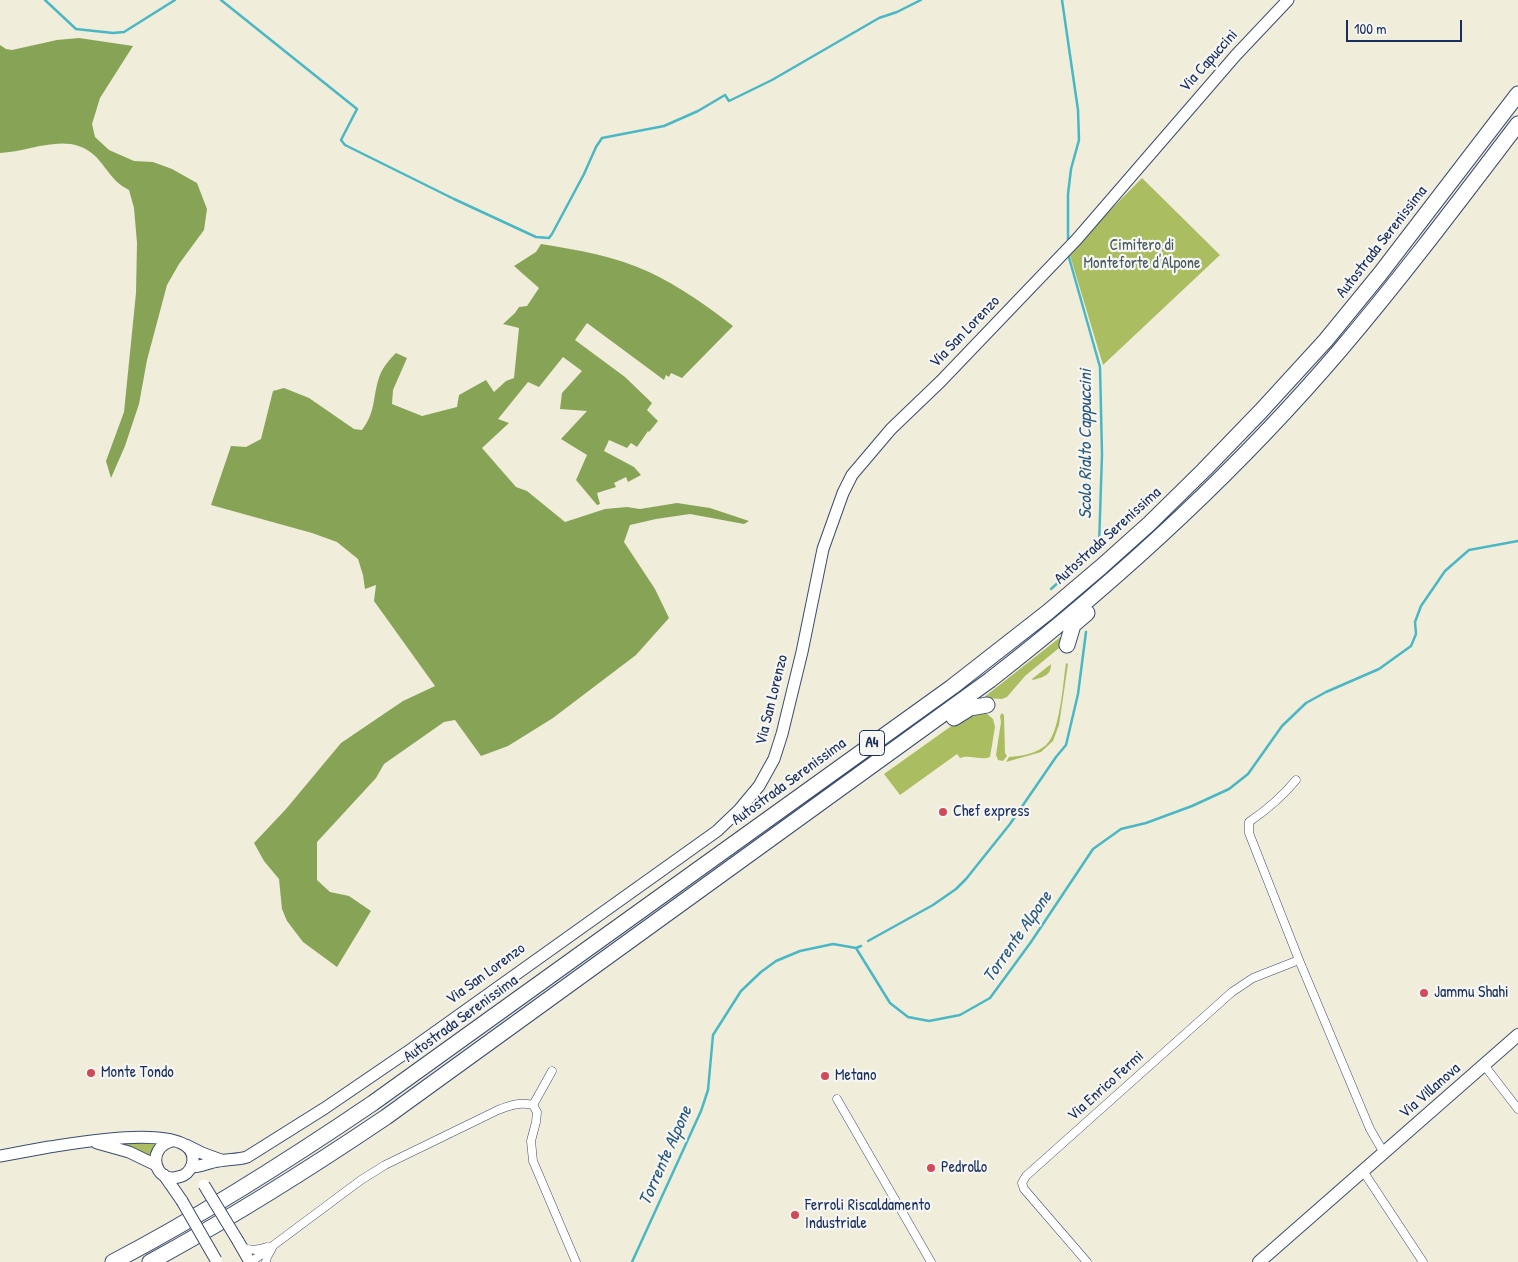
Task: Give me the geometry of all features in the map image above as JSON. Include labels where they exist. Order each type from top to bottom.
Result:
[{"type":"highway","name":"Autostrada Serenissima","points":[[113,1262],[225,1200],[300,1153],[373,1103],[952,687],[1048,612],[1149,524],[1268,404],[1326,340],[1380,274],[1518,94]]},
{"type":"highway","name":"Autostrada Serenissima","points":[[150,1262],[314,1166],[378,1122],[1004,670],[1118,575],[1216,483],[1283,413],[1340,350],[1401,276],[1518,124]]},
{"type":"highway","points":[[1067,645],[1073,625],[1101,597],[1118,575]]},
{"type":"highway","points":[[891,752],[924,737],[966,710],[987,705]]},
{"type":"main road","name":"Via Villanova","points":[[1258,1262],[1518,1035]]},
{"type":"street","name":"Via Capuccini","points":[[1157,146],[1236,55],[1288,0]]},
{"type":"street","name":"Via San Lorenzo","points":[[184,1143],[202,1153],[221,1160],[237,1160],[247,1157],[343,1096],[410,1050],[716,831],[739,810],[759,786],[774,759],[782,734],[823,549],[843,492],[852,475],[892,429],[941,381],[1077,239],[1157,146]]},
{"type":"street","points":[[1296,780],[1282,797],[1249,822],[1249,833],[1299,960],[1370,1129],[1384,1153]]},
{"type":"street","name":"Via Enrico Fermi","points":[[1088,1262],[1024,1189],[1022,1183],[1026,1176],[1232,992],[1253,978],[1299,960]]},
{"type":"street","points":[[1484,1065],[1518,1109]]},
{"type":"street","points":[[533,1105],[552,1071]]},
{"type":"street","points":[[838,1100],[931,1262]]},
{"type":"street","points":[[0,1156],[83,1142],[140,1136],[184,1143],[191,1152],[198,1173],[250,1262],[384,1165],[514,1104],[523,1103],[533,1105],[537,1112],[531,1141],[533,1161],[576,1262]]},
{"type":"street","points":[[156,1165],[155,1160],[158,1149],[172,1141]]},
{"type":"street","points":[[83,1142],[108,1145],[129,1152],[156,1165],[182,1201],[217,1261]]},
{"type":"street","name":"Via San Lorenzo","points":[[198,1173],[221,1160]]},
{"type":"street","points":[[1363,1171],[1423,1262]]},
{"type":"street","points":[[164,1175],[174,1178],[198,1173]]},
{"type":"street","points":[[240,1244],[246,1250],[257,1250],[274,1244]]},
{"type":"street","points":[[266,1262],[274,1244]]},
{"type":"green space","points":[[79,38],[133,46],[100,98],[92,124],[95,137],[109,150],[134,161],[153,162],[172,169],[197,183],[207,209],[204,230],[179,264],[167,285],[147,360],[139,404],[125,446],[111,478],[106,461],[124,412],[136,293],[137,243],[134,208],[129,190],[116,181],[94,155],[72,144],[48,145],[0,153],[0,45],[12,50],[57,40]]},
{"type":"green space","name":"Cimitero di Monteforte d'Alpone","points":[[1142,178],[1220,255],[1103,365],[1069,252]]},
{"type":"green space","points":[[541,244],[596,254],[636,266],[682,290],[733,326],[682,378],[671,373],[669,377],[666,375],[664,380],[587,323],[575,340],[625,377],[652,403],[647,410],[658,421],[637,447],[631,443],[627,448],[609,440],[604,451],[634,467],[641,475],[628,482],[626,477],[614,483],[616,487],[597,493],[600,504],[597,505],[576,480],[587,455],[561,439],[587,411],[560,409],[562,393],[582,371],[563,357],[539,387],[528,382],[498,419],[509,423],[482,448],[516,487],[527,491],[565,522],[605,509],[627,507],[640,509],[677,503],[710,508],[749,521],[744,524],[690,514],[630,525],[624,542],[655,589],[669,618],[636,655],[553,718],[508,746],[481,756],[455,720],[444,722],[384,764],[376,778],[317,842],[317,880],[330,892],[349,896],[371,911],[337,967],[303,942],[287,921],[282,909],[279,879],[264,861],[254,843],[286,809],[341,743],[403,701],[435,686],[374,601],[376,585],[365,589],[358,559],[337,542],[312,533],[211,505],[231,446],[246,447],[261,439],[273,391],[284,388],[309,398],[354,429],[362,430],[370,416],[381,372],[396,353],[407,358],[393,390],[392,404],[422,416],[457,407],[459,395],[486,380],[494,392],[506,381],[514,378],[519,328],[503,324],[519,307],[527,306],[539,288],[514,266],[536,252]]},
{"type":"green space","points":[[1063,635],[1059,648],[1025,676],[1007,697],[1002,699],[983,698]]},
{"type":"green space","points":[[1066,663],[1068,664],[1059,725],[1053,741],[1041,752],[1006,762],[1009,757],[1038,751],[1051,739],[1058,719]]},
{"type":"green space","points":[[1051,664],[1048,674],[1032,679]]},
{"type":"green space","points":[[971,712],[986,713],[993,719],[995,727],[990,757],[960,758],[957,754],[900,795],[884,774]]},
{"type":"green space","points":[[1002,713],[1004,715],[1005,753],[1007,756],[1003,761],[998,760],[996,755],[1001,722],[1000,716]]},
{"type":"green space","points":[[113,1142],[158,1143],[150,1159]]},
{"type":"waterway","points":[[45,0],[76,29],[113,33],[124,32],[175,0]]},
{"type":"waterway","points":[[221,0],[357,109],[341,140],[345,145],[536,237],[549,238],[602,138],[664,126],[698,111],[725,95],[729,101],[772,80],[879,18],[897,12],[921,0]]},
{"type":"waterway","name":"Scolo Rialto Cappuccini","points":[[1062,0],[1078,110],[1079,140],[1071,169],[1068,194],[1068,239]]},
{"type":"waterway","name":"Scolo Rialto Cappuccini","points":[[1051,589],[1099,546],[1102,454],[1100,367],[1068,254]]},
{"type":"waterway","name":"Torrente Alpone","points":[[632,1262],[701,1111],[708,1090],[713,1035],[741,991],[761,972],[776,961],[800,951],[833,944],[856,948],[890,1003],[908,1017],[929,1021],[960,1015],[990,998],[1031,942],[1093,849],[1121,829],[1146,823],[1192,806],[1229,789],[1248,774],[1282,726],[1306,703],[1326,692],[1379,669],[1411,646],[1416,634],[1415,622],[1421,606],[1445,571],[1469,550],[1518,541]]},
{"type":"waterway","name":"Scolo Rialto Cappuccini","points":[[868,941],[933,905],[956,889],[1010,824],[1066,745],[1078,694],[1086,632]]},
{"type":"waterway","name":"Torrente Alpone","points":[[856,948],[861,946]]},
{"type":"place","name":"Chef express","points":[[943,812]]},
{"type":"place","name":"Jammu Shahi","points":[[1424,993]]},
{"type":"place","name":"Monte Tondo","points":[[91,1073]]},
{"type":"place","name":"Metano","points":[[825,1076]]},
{"type":"place","name":"Pedrollo","points":[[931,1168]]},
{"type":"place","name":"Ferroli Riscaldamento Industriale","points":[[795,1215]]}]
